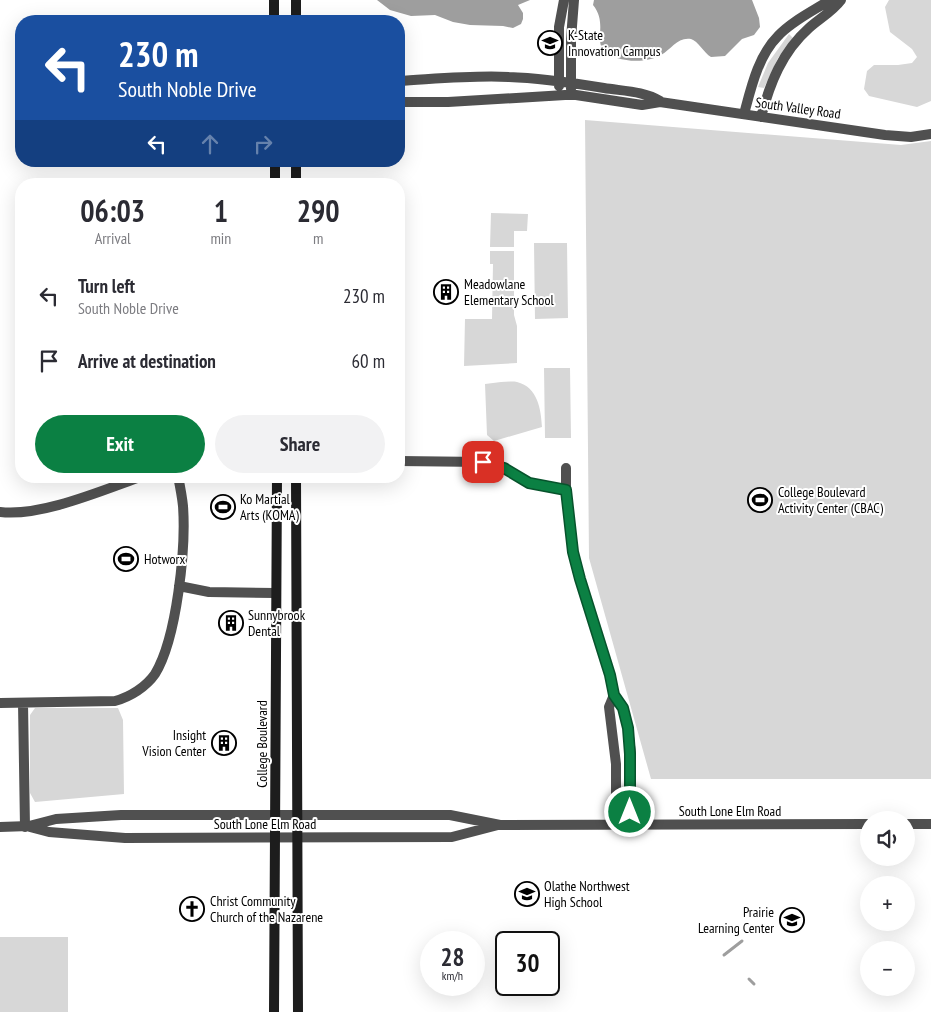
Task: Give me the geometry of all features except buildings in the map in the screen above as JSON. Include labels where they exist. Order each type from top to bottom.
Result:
[{"type":"main road","points":[[274,0],[274,15]]},
{"type":"main road","points":[[296,0],[296,15]]},
{"type":"main road","name":"College Boulevard","points":[[274,1012],[277,483]]},
{"type":"main road","points":[[296,483],[298,1012]]},
{"type":"street","points":[[559,95],[559,27],[564,0]]},
{"type":"street","points":[[571,95],[571,39],[574,0]]},
{"type":"street","points":[[744,114],[756,75],[765,54],[778,36],[830,0]]},
{"type":"street","points":[[761,117],[773,78],[786,54],[807,30],[841,0]]},
{"type":"street","name":"South Valley Road","points":[[405,81],[508,76],[633,92],[655,98],[660,102]]},
{"type":"street","name":"South Valley Road","points":[[405,102],[448,102],[571,95],[642,105],[660,102],[885,135],[911,137],[931,134]]},
{"type":"street","points":[[405,461],[483,462],[504,468],[529,483],[566,490]]},
{"type":"street","points":[[566,468],[566,490],[573,552],[610,675],[614,695],[623,708],[628,728],[630,824]]},
{"type":"street","points":[[0,512],[24,512],[55,506],[122,483]]},
{"type":"street","points":[[0,703],[115,701],[141,689],[154,675],[162,659],[172,626],[179,586],[183,507],[179,483]]},
{"type":"street","points":[[179,586],[209,592],[275,593]]},
{"type":"street","points":[[614,695],[609,707],[616,764],[616,824]]},
{"type":"street","points":[[23,703],[27,827]]},
{"type":"street","name":"South Lone Elm Road","points":[[27,827],[56,819],[121,815],[450,815],[500,824],[860,824]]},
{"type":"street","name":"South Lone Elm Road","points":[[0,827],[27,827],[49,832],[125,838],[452,838],[500,824]]},
{"type":"street","points":[[915,824],[931,824]]},
{"type":"shaded area","points":[[377,0],[530,0],[518,5],[523,13],[523,19],[521,24],[513,28],[470,25],[453,22],[435,15],[411,16],[390,10]]},
{"type":"shaded area","points":[[594,0],[752,0],[759,18],[760,27],[754,35],[742,39],[725,56],[711,57],[694,40],[686,39],[678,42],[665,53],[655,58],[631,61],[608,54],[603,49],[600,41],[599,18],[593,5]]},
{"type":"shaded area","points":[[889,0],[931,0],[931,101],[917,107],[869,96],[864,89],[867,71],[874,65],[912,63],[917,57],[912,49],[890,32],[885,7]]},
{"type":"shaded area","points":[[789,34],[793,38],[778,58],[764,88],[758,87],[768,63]]},
{"type":"shaded area","name":"College Boulevard Activity Center (CBAC)","points":[[585,120],[901,145],[931,141],[931,779],[651,779],[589,558]]},
{"type":"shaded area","points":[[491,213],[528,214],[527,231],[514,231],[514,247],[490,247]]},
{"type":"shaded area","points":[[534,243],[567,243],[568,318],[535,319]]},
{"type":"shaded area","points":[[490,251],[514,251],[514,315],[517,326],[517,363],[464,366],[465,319],[492,319],[493,264],[490,264]]},
{"type":"shaded area","points":[[544,368],[570,368],[571,438],[545,438]]},
{"type":"shaded area","points":[[517,382],[530,389],[537,400],[542,427],[494,441],[487,435],[485,384]]},
{"type":"shaded area","points":[[35,708],[118,708],[123,720],[124,794],[35,802],[30,793],[30,715]]},
{"type":"shaded area","points":[[0,937],[68,937],[68,1012],[0,1012]]},
{"type":"waterway","points":[[724,955],[742,941]]},
{"type":"waterway","points":[[749,979],[754,984]]},
{"type":"place","name":"K-State Innovation Campus","points":[[550,43]]},
{"type":"place","name":"Meadowlane Elementary School","points":[[446,292]]},
{"type":"place","name":"College Boulevard Activity Center (CBAC)","points":[[760,500]]},
{"type":"place","name":"Ko Martial Arts (KOMA)","points":[[223,507]]},
{"type":"place","name":"Hotworx","points":[[126,559]]},
{"type":"place","name":"Sunnybrook Dental","points":[[231,623]]},
{"type":"place","name":"Insight Vision Center","points":[[224,743]]},
{"type":"place","name":"Olathe Northwest High School","points":[[527,894]]},
{"type":"place","name":"Christ Community Church of the Nazarene","points":[[192,909]]},
{"type":"place","name":"Prairie Learning Center","points":[[792,920]]},
{"type":"route","points":[[483,462],[504,468],[529,483],[566,490],[573,552],[580,579],[610,675],[614,695],[623,708],[628,728],[630,812]]}]
